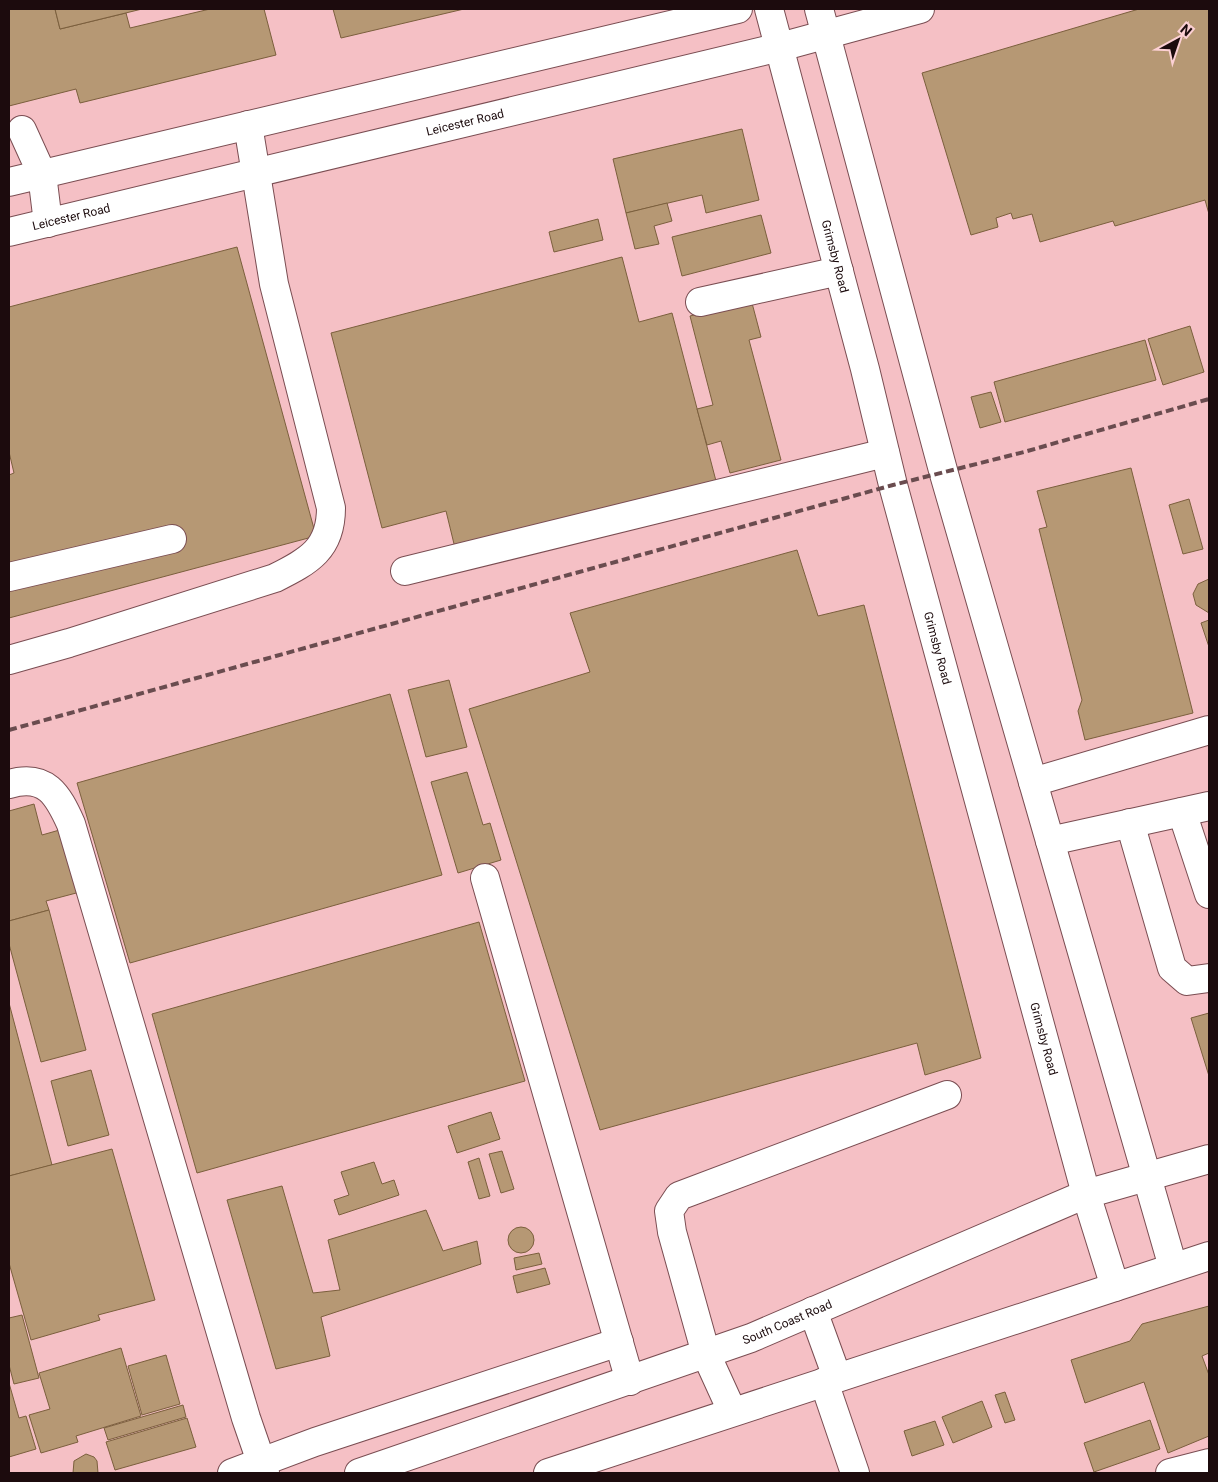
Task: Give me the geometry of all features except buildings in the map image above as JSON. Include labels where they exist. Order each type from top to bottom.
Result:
[{"type":"main road","points":[[9,182],[738,9]]},
{"type":"main road","name":"Grimsby Road","points":[[769,9],[885,453],[1086,1194],[1115,1287]]},
{"type":"main road","name":"Leicester Road","points":[[9,232],[780,48],[822,21],[920,9]]},
{"type":"main road","points":[[822,21],[944,474],[1173,1268]]},
{"type":"main road","points":[[9,660],[275,578],[300,565],[322,547],[331,525],[331,508],[274,284],[248,125]]},
{"type":"main road","points":[[22,130],[42,174],[48,223]]},
{"type":"main road","points":[[700,302],[839,271]]},
{"type":"main road","points":[[405,571],[885,453]]},
{"type":"main road","points":[[9,577],[172,539]]},
{"type":"main road","points":[[1033,782],[1209,730]]},
{"type":"main road","points":[[9,784],[34,782],[46,787],[58,796],[71,824],[243,1408],[263,1468]]},
{"type":"main road","points":[[1050,841],[1209,806]]},
{"type":"main road","points":[[1182,812],[1209,894]]},
{"type":"main road","points":[[1130,823],[1172,968],[1188,981],[1209,978]]},
{"type":"main road","points":[[485,878],[630,1381]]},
{"type":"main road","points":[[732,1411],[706,1354],[672,1232],[669,1211],[679,1196],[947,1095]]},
{"type":"main road","name":"South Coast Road","points":[[359,1473],[706,1354],[813,1311],[1086,1194],[1209,1159]]},
{"type":"main road","points":[[548,1473],[732,1411],[1209,1256]]},
{"type":"main road","points":[[813,1311],[855,1473]]},
{"type":"main road","points":[[232,1473],[263,1468],[315,1442],[619,1342]]},
{"type":"main road","points":[[1170,1473],[1209,1463]]},
{"type":"railway","points":[[9,730],[893,485],[1024,452],[1209,399]]}]
